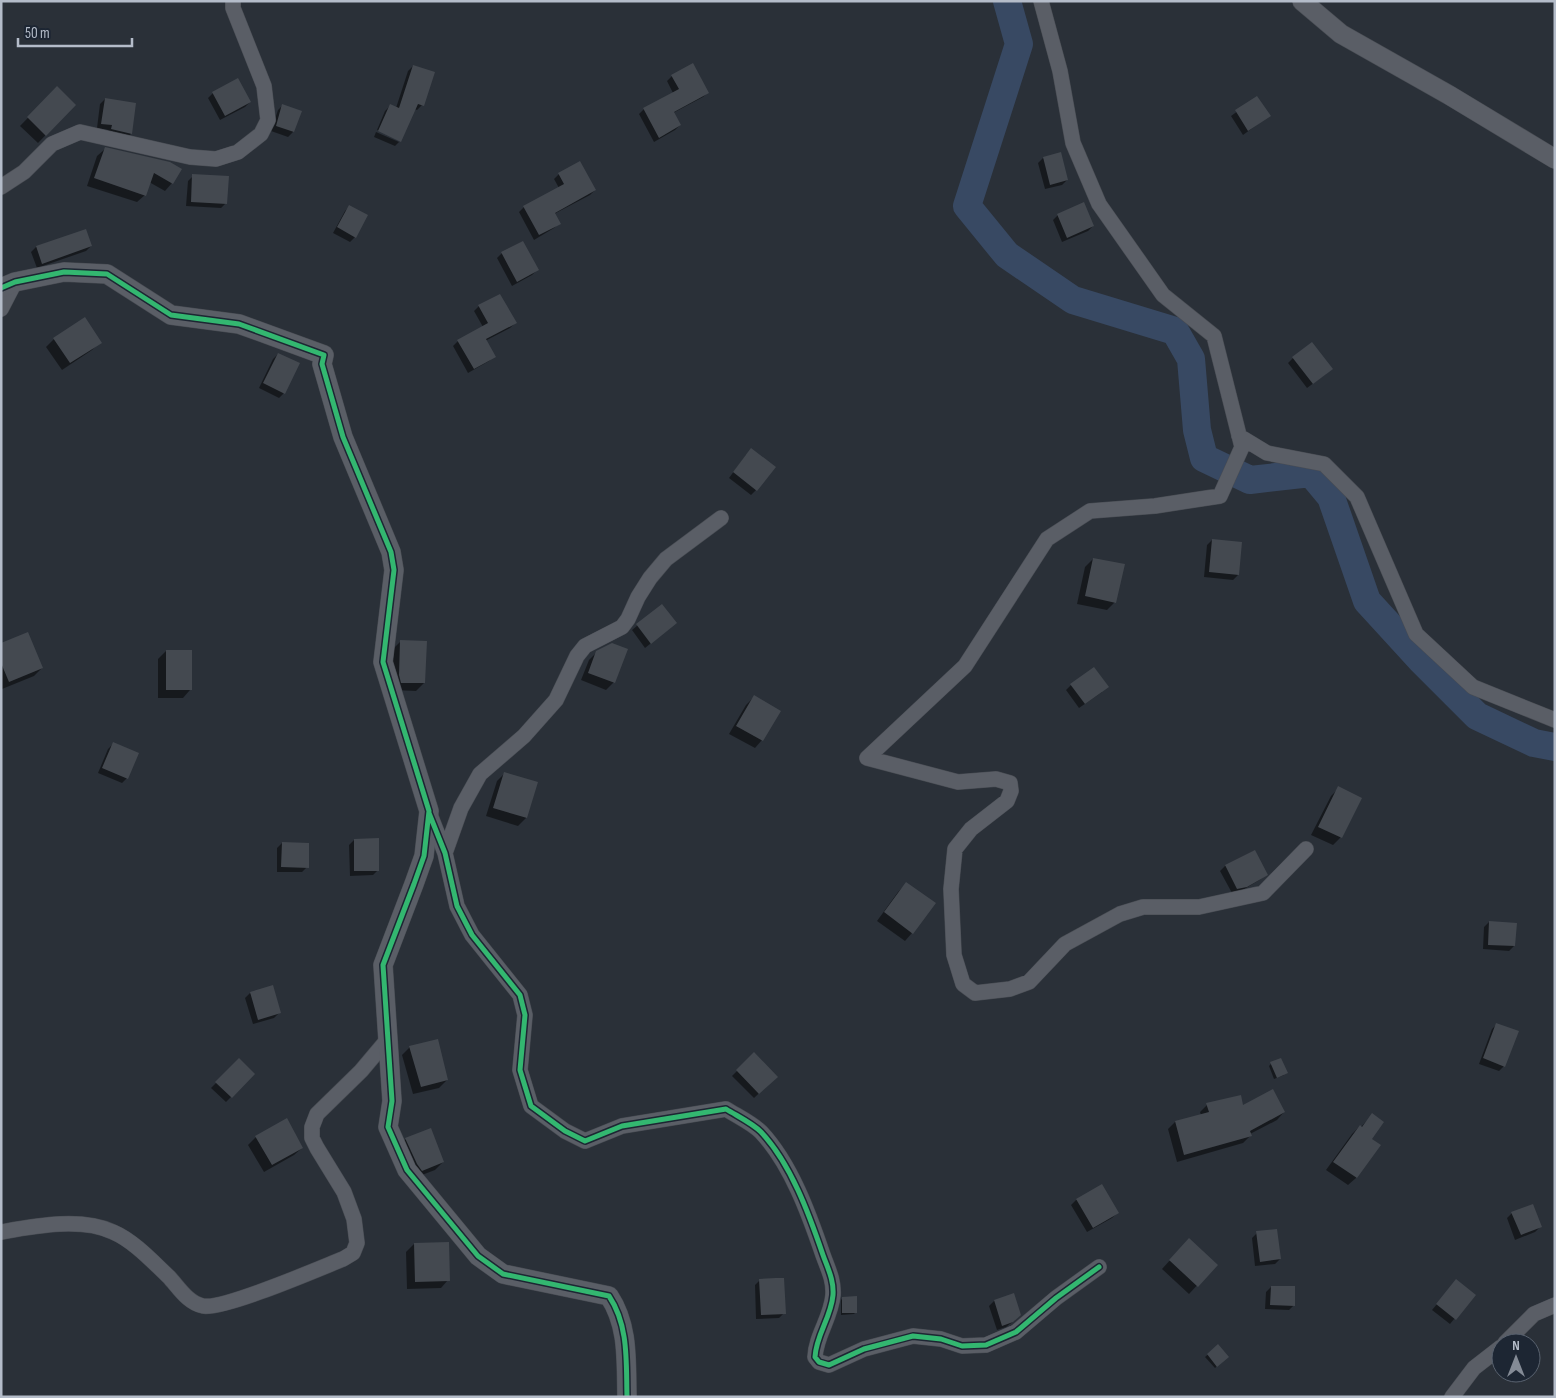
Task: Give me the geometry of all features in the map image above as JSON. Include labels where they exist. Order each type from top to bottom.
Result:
[{"type":"street","points":[[1,187],[24,172],[52,144],[80,132],[190,157],[216,159],[238,152],[261,134],[268,120],[264,86],[233,8],[233,1]]},
{"type":"street","points":[[1042,1],[1060,71],[1073,143],[1099,204],[1162,295],[1214,336],[1240,442],[1220,496],[1155,506],[1090,511],[1047,539],[965,666],[867,758],[958,782],[996,779],[1010,784],[1011,790],[1007,801],[971,829],[955,849],[951,889],[954,955],[963,984],[975,993],[1010,989],[1029,982],[1065,944],[1120,914],[1143,907],[1199,907],[1263,893],[1306,849]]},
{"type":"street","points":[[1302,1],[1341,34],[1450,95],[1555,159]]},
{"type":"street","points":[[1,309],[8,285],[64,272],[107,274],[171,315],[239,324],[324,355],[322,364],[343,437],[391,552],[394,570],[383,662],[429,811],[445,853],[457,906],[472,935],[520,995],[525,1015],[520,1070],[531,1106],[565,1131],[585,1141],[622,1126],[726,1109],[760,1131],[782,1160],[798,1192],[817,1235],[832,1280],[833,1295],[830,1310],[826,1325],[817,1340],[815,1348],[815,1357],[819,1362],[829,1365],[864,1349],[913,1336],[941,1340],[962,1346],[986,1345],[1016,1332],[1056,1298],[1099,1267]]},
{"type":"street","points":[[1240,442],[1267,453],[1324,464],[1357,497],[1416,634],[1473,687],[1555,720]]},
{"type":"street","points":[[445,853],[461,808],[480,774],[524,736],[556,700],[577,656],[585,646],[622,627],[650,578],[666,560],[721,518]]},
{"type":"street","points":[[429,811],[424,856],[383,965],[392,1101],[388,1127],[406,1170],[478,1256],[504,1274],[609,1296],[617,1308],[626,1342],[627,1397]]},
{"type":"street","points":[[1,1232],[42,1224],[94,1225],[114,1232],[132,1243],[192,1302],[204,1307],[218,1306],[343,1259],[353,1253],[358,1242],[354,1219],[344,1192],[312,1138],[312,1127],[318,1114],[361,1071],[388,1040]]},
{"type":"street","points":[[1516,1333],[1534,1314],[1555,1305]]},
{"type":"street","points":[[1452,1397],[1474,1368],[1491,1355]]},
{"type":"building","points":[[693,63],[709,93],[674,112],[681,125],[659,138],[643,108],[679,89],[671,75]]},
{"type":"building","points":[[413,65],[435,72],[424,106],[418,104],[401,142],[378,131],[390,104],[399,108]]},
{"type":"building","points":[[238,78],[251,102],[225,116],[212,92]]},
{"type":"building","points":[[57,86],[76,105],[46,136],[27,117]]},
{"type":"building","points":[[1257,96],[1271,116],[1248,131],[1235,110]]},
{"type":"building","points":[[105,98],[136,103],[132,134],[111,129],[112,125],[101,124]]},
{"type":"building","points":[[282,104],[302,111],[294,132],[276,126]]},
{"type":"building","points":[[105,147],[170,162],[182,169],[173,184],[154,173],[146,196],[94,178]]},
{"type":"building","points":[[1061,152],[1068,180],[1050,185],[1043,157]]},
{"type":"building","points":[[580,161],[596,190],[555,213],[561,224],[539,235],[523,206],[564,184],[558,173]]},
{"type":"building","points":[[192,174],[229,176],[227,204],[191,202]]},
{"type":"building","points":[[1084,202],[1094,226],[1067,238],[1057,214]]},
{"type":"building","points":[[349,205],[368,215],[356,238],[337,227]]},
{"type":"building","points":[[86,229],[92,246],[42,264],[36,246]]},
{"type":"building","points":[[523,241],[539,270],[517,282],[501,252]]},
{"type":"building","points":[[500,294],[517,323],[486,339],[496,357],[474,369],[457,340],[488,323],[478,305]]},
{"type":"building","points":[[85,317],[102,343],[70,363],[53,338]]},
{"type":"building","points":[[1312,342],[1333,369],[1313,384],[1292,357]]},
{"type":"building","points":[[278,353],[300,363],[285,394],[263,383]]},
{"type":"building","points":[[751,448],[776,467],[757,491],[733,472]]},
{"type":"building","points":[[1212,539],[1242,542],[1239,575],[1209,572]]},
{"type":"building","points":[[1093,558],[1125,564],[1116,603],[1085,596]]},
{"type":"building","points":[[662,604],[677,623],[651,644],[636,624]]},
{"type":"building","points":[[28,632],[43,668],[9,682],[1,663],[1,643]]},
{"type":"building","points":[[400,640],[427,641],[425,683],[401,683],[399,675]]},
{"type":"building","points":[[612,643],[628,649],[615,683],[588,673],[596,651]]},
{"type":"building","points":[[166,650],[192,650],[192,690],[166,690]]},
{"type":"building","points":[[1094,667],[1109,687],[1085,704],[1070,684]]},
{"type":"building","points":[[754,695],[781,711],[763,741],[736,726]]},
{"type":"building","points":[[113,742],[139,753],[128,779],[102,768]]},
{"type":"building","points":[[504,772],[538,782],[527,818],[493,808]]},
{"type":"building","points":[[1338,786],[1362,798],[1342,838],[1318,827]]},
{"type":"building","points":[[379,838],[379,871],[354,871],[354,839]]},
{"type":"building","points":[[282,842],[309,843],[309,868],[281,867]]},
{"type":"building","points":[[1255,850],[1268,875],[1247,887],[1237,889],[1225,865]]},
{"type":"building","points":[[906,882],[936,903],[913,934],[884,912]]},
{"type":"building","points":[[1489,921],[1517,923],[1515,946],[1488,945]]},
{"type":"building","points":[[273,985],[281,1013],[258,1020],[250,992]]},
{"type":"building","points":[[1496,1023],[1519,1031],[1505,1067],[1483,1058]]},
{"type":"building","points":[[438,1039],[448,1080],[421,1087],[409,1046]]},
{"type":"building","points":[[754,1052],[778,1077],[759,1094],[736,1070]]},
{"type":"building","points":[[239,1058],[255,1074],[232,1098],[215,1082]]},
{"type":"building","points":[[1281,1058],[1288,1073],[1277,1078],[1270,1062]]},
{"type":"building","points":[[1273,1089],[1285,1112],[1250,1131],[1252,1136],[1184,1155],[1175,1121],[1209,1112],[1206,1103],[1241,1095],[1243,1105]]},
{"type":"building","points":[[1372,1113],[1384,1122],[1372,1139],[1381,1145],[1357,1178],[1333,1162],[1360,1125],[1362,1127]]},
{"type":"building","points":[[287,1118],[303,1148],[272,1165],[255,1136]]},
{"type":"building","points":[[431,1128],[444,1162],[422,1171],[405,1138]]},
{"type":"building","points":[[1102,1184],[1119,1213],[1093,1228],[1076,1199]]},
{"type":"building","points":[[1533,1204],[1542,1227],[1521,1235],[1511,1212]]},
{"type":"building","points":[[1277,1229],[1281,1259],[1260,1262],[1256,1231]]},
{"type":"building","points":[[1189,1238],[1218,1265],[1198,1287],[1169,1260]]},
{"type":"building","points":[[449,1242],[450,1281],[415,1282],[414,1243]]},
{"type":"building","points":[[784,1278],[786,1314],[761,1315],[759,1279]]},
{"type":"building","points":[[1456,1279],[1476,1295],[1456,1320],[1436,1304]]},
{"type":"building","points":[[1271,1286],[1295,1286],[1295,1306],[1270,1305]]},
{"type":"building","points":[[1014,1293],[1021,1315],[1013,1322],[1002,1326],[994,1300]]},
{"type":"building","points":[[857,1296],[857,1313],[842,1313],[842,1297]]},
{"type":"building","points":[[1218,1344],[1229,1357],[1217,1367],[1207,1354]]},
{"type":"waterway","points":[[1007,1],[1019,44],[967,206],[1007,255],[1073,300],[1175,331],[1191,359],[1197,430],[1204,458],[1250,480],[1311,473],[1331,497],[1367,601],[1421,660],[1477,716],[1534,743],[1555,747]]},
{"type":"cycle path","points":[[1,288],[15,282],[64,272],[107,274],[171,315],[239,324],[324,355],[322,364],[343,437],[391,552],[394,570],[383,662],[429,811],[424,856],[383,965],[392,1101],[388,1127],[407,1170],[478,1256],[503,1274],[609,1296],[620,1320],[623,1332],[627,1397]]},
{"type":"cycle path","points":[[429,813],[445,853],[457,906],[472,935],[520,995],[525,1015],[520,1070],[531,1106],[565,1131],[585,1141],[622,1126],[726,1109],[761,1132],[772,1145],[798,1190],[832,1279],[832,1303],[816,1349],[815,1357],[819,1362],[829,1365],[864,1349],[913,1336],[941,1339],[962,1346],[986,1345],[1016,1332],[1056,1298],[1099,1267]]}]
